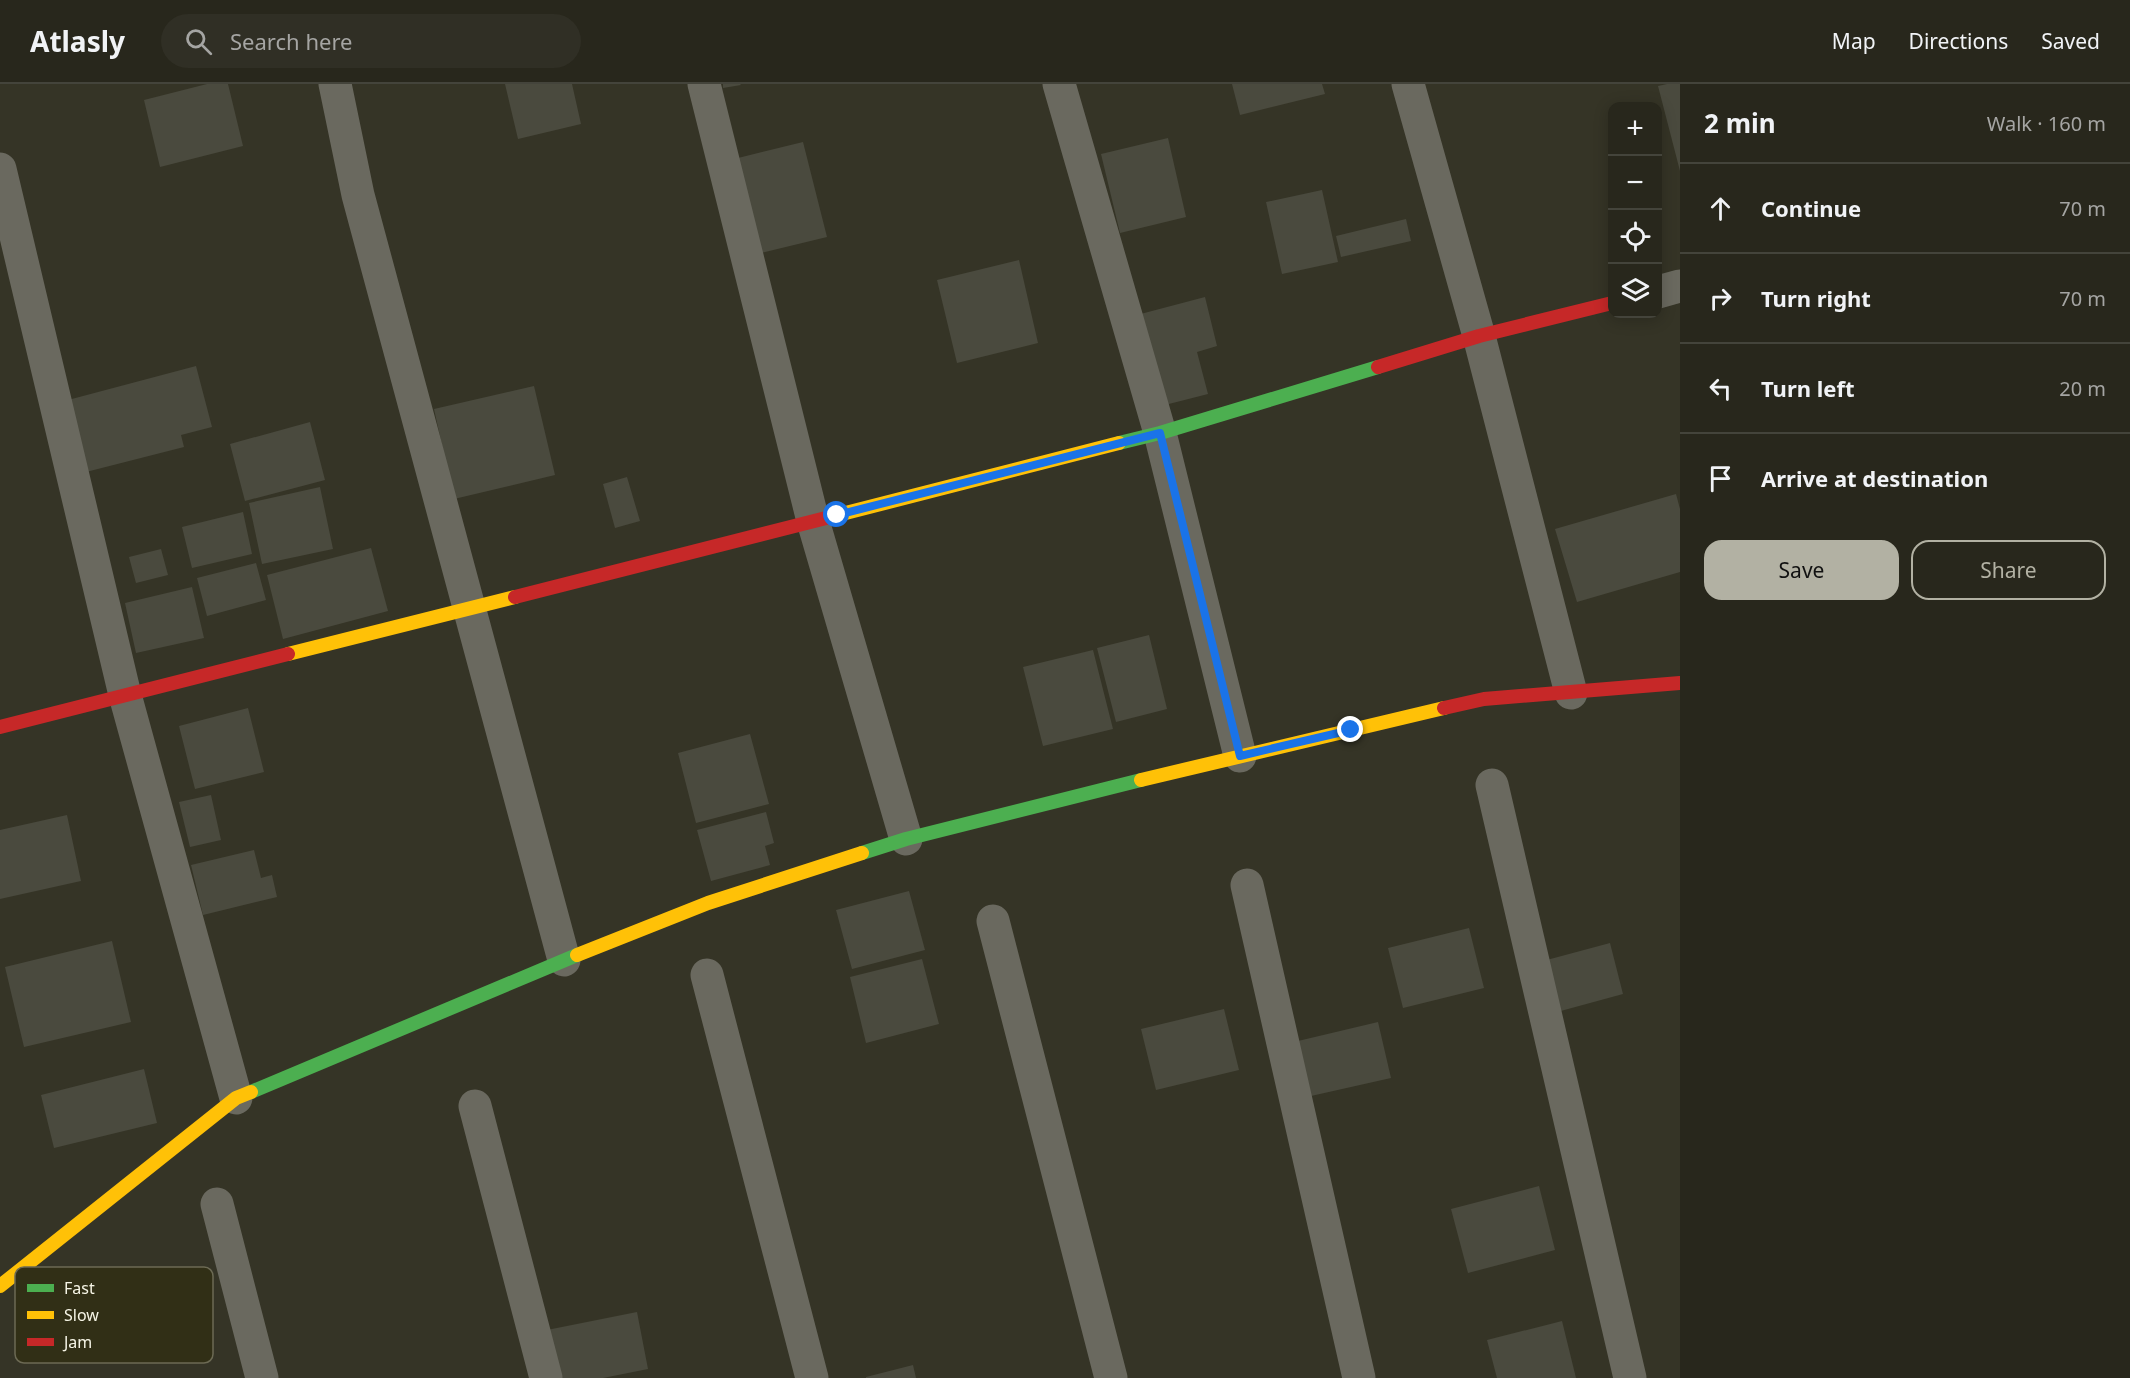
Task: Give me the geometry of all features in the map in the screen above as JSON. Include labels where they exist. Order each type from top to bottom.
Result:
[{"type":"street","points":[[335,84],[358,195],[564,960]]},
{"type":"street","points":[[704,84],[813,521],[906,839]]},
{"type":"street","points":[[1059,84],[1160,433],[1240,756]]},
{"type":"street","points":[[1408,84],[1479,336],[1571,693]]},
{"type":"street","points":[[0,169],[125,695],[236,1098]]},
{"type":"street","points":[[1662,291],[1680,286]]},
{"type":"street","points":[[0,727],[1160,433],[1479,336],[1608,304]]},
{"type":"street","points":[[24,1267],[236,1098],[564,960],[708,903],[906,839],[1240,756],[1484,699],[1680,682]]},
{"type":"street","points":[[1492,784],[1630,1378]]},
{"type":"street","points":[[1247,885],[1359,1378]]},
{"type":"street","points":[[993,921],[1111,1378]]},
{"type":"street","points":[[707,975],[812,1378]]},
{"type":"street","points":[[475,1106],[546,1378]]},
{"type":"street","points":[[217,1203],[262,1378]]},
{"type":"street","points":[[0,1286],[15,1274]]},
{"type":"building","points":[[207,84],[228,84],[243,146],[160,167],[144,100]]},
{"type":"building","points":[[505,84],[572,84],[581,124],[518,139]]},
{"type":"building","points":[[723,84],[740,84],[741,85],[723,88]]},
{"type":"building","points":[[1232,84],[1322,84],[1325,94],[1240,115]]},
{"type":"building","points":[[1680,84],[1680,171],[1658,86]]},
{"type":"building","points":[[1168,138],[1186,217],[1120,233],[1101,154]]},
{"type":"building","points":[[803,142],[827,237],[761,253],[738,158]]},
{"type":"building","points":[[1322,190],[1338,262],[1282,274],[1266,202]]},
{"type":"building","points":[[1406,219],[1411,241],[1341,257],[1336,236]]},
{"type":"building","points":[[1019,260],[1038,343],[957,363],[937,280]]},
{"type":"building","points":[[1205,297],[1217,346],[1197,352],[1208,394],[1157,407],[1133,316]]},
{"type":"building","points":[[196,366],[212,427],[181,435],[184,447],[86,472],[68,400]]},
{"type":"building","points":[[534,386],[555,475],[454,499],[434,409]]},
{"type":"building","points":[[310,422],[325,480],[245,501],[230,444]]},
{"type":"building","points":[[627,477],[640,521],[615,528],[603,484]]},
{"type":"building","points":[[320,487],[333,549],[262,564],[249,503]]},
{"type":"building","points":[[1676,494],[1680,509],[1680,572],[1577,602],[1555,529]]},
{"type":"building","points":[[243,512],[252,554],[192,568],[182,527]]},
{"type":"building","points":[[371,548],[388,611],[283,639],[267,575]]},
{"type":"building","points":[[161,549],[168,575],[136,583],[129,557]]},
{"type":"building","points":[[256,563],[266,600],[207,616],[197,578]]},
{"type":"building","points":[[192,587],[204,638],[136,653],[125,603]]},
{"type":"building","points":[[1149,635],[1167,709],[1116,722],[1097,648]]},
{"type":"building","points":[[1093,650],[1113,729],[1043,746],[1023,667]]},
{"type":"building","points":[[248,708],[264,772],[195,789],[179,726]]},
{"type":"building","points":[[750,734],[769,804],[696,823],[678,753]]},
{"type":"building","points":[[211,795],[221,840],[190,847],[179,802]]},
{"type":"building","points":[[766,812],[774,843],[765,846],[770,865],[711,881],[697,830]]},
{"type":"building","points":[[67,815],[81,881],[0,899],[0,830]]},
{"type":"building","points":[[254,850],[261,878],[272,875],[277,897],[203,915],[191,865]]},
{"type":"building","points":[[909,891],[925,950],[852,969],[836,910]]},
{"type":"building","points":[[1469,928],[1484,988],[1403,1008],[1388,948]]},
{"type":"building","points":[[112,941],[131,1022],[24,1047],[5,967]]},
{"type":"building","points":[[1610,943],[1623,994],[1557,1012],[1543,961]]},
{"type":"building","points":[[922,959],[939,1024],[866,1043],[850,977]]},
{"type":"building","points":[[1224,1009],[1239,1070],[1156,1090],[1141,1029]]},
{"type":"building","points":[[1378,1022],[1391,1078],[1311,1096],[1298,1041]]},
{"type":"building","points":[[144,1069],[157,1123],[54,1148],[41,1095]]},
{"type":"building","points":[[1539,1186],[1555,1250],[1468,1273],[1451,1209]]},
{"type":"building","points":[[637,1312],[648,1369],[603,1378],[557,1378],[547,1330]]},
{"type":"building","points":[[1562,1321],[1576,1378],[1497,1378],[1487,1340]]},
{"type":"building","points":[[913,1365],[916,1378],[866,1378],[866,1377]]},
{"type":"traffic: fast","points":[[1119,443],[1160,433],[1378,367]]},
{"type":"traffic: fast","points":[[862,853],[906,839],[1141,780]]},
{"type":"traffic: fast","points":[[251,1092],[577,955]]},
{"type":"traffic: slow","points":[[830,517],[1119,443]]},
{"type":"traffic: slow","points":[[288,654],[515,597]]},
{"type":"traffic: slow","points":[[1141,780],[1444,708]]},
{"type":"traffic: slow","points":[[577,955],[708,903],[862,853]]},
{"type":"traffic: slow","points":[[24,1267],[236,1098],[251,1092]]},
{"type":"traffic: slow","points":[[0,1286],[15,1274]]},
{"type":"traffic: jam","points":[[1378,367],[1479,336],[1608,304]]},
{"type":"traffic: jam","points":[[515,597],[830,517]]},
{"type":"traffic: jam","points":[[0,727],[288,654]]},
{"type":"traffic: jam","points":[[1444,708],[1484,699],[1680,683]]},
{"type":"route","points":[[837,515],[1160,433],[1240,756],[1351,730]]}]
